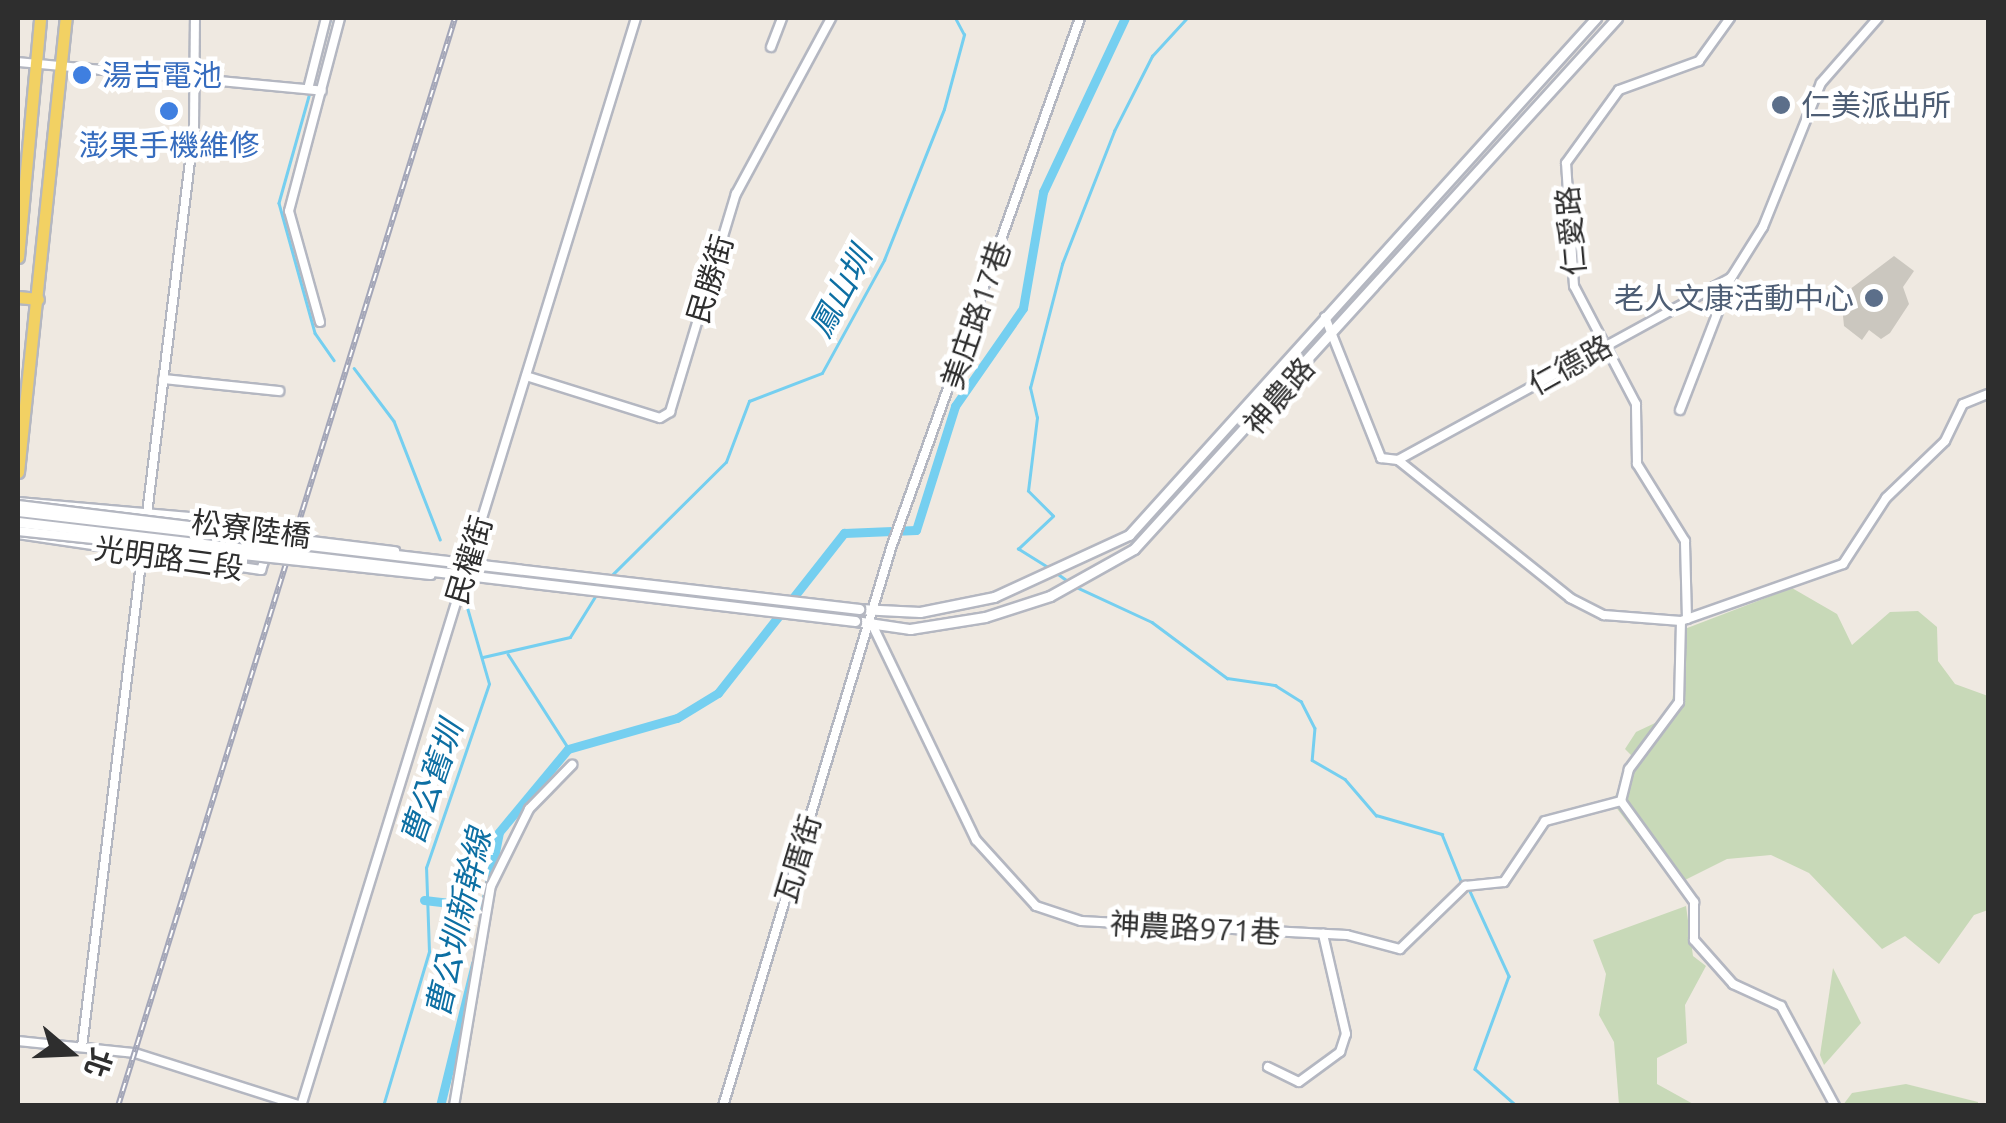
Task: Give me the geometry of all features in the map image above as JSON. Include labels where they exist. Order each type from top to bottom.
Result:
[{"type":"main road","points":[[18,257],[40,18]]},
{"type":"main road","points":[[18,472],[64,66],[66,18]]},
{"type":"main road","points":[[18,296],[38,299]]},
{"type":"street","points":[[82,1047],[197,80],[195,18]]},
{"type":"street","points":[[320,322],[289,212],[326,18]]},
{"type":"street","points":[[315,90],[340,18]]},
{"type":"street","name":"民權街","points":[[302,1104],[636,18]]},
{"type":"street","points":[[771,47],[782,18]]},
{"type":"street","name":"民勝街","points":[[526,376],[660,418],[670,412],[736,194],[831,18]]},
{"type":"street","name":"美庄路17巷","points":[[872,617],[891,548],[1080,18]]},
{"type":"street","name":"神農路","points":[[854,621],[994,597],[1128,534],[1596,18]]},
{"type":"street","name":"神農路","points":[[859,609],[910,629],[985,617],[1050,596],[1134,549],[1332,336],[1616,18]]},
{"type":"street","name":"仁愛路","points":[[1622,801],[1629,770],[1679,702],[1685,541],[1637,464],[1636,404],[1574,286],[1566,163],[1619,90],[1699,61],[1730,18]]},
{"type":"street","name":"仁德路","points":[[1398,460],[1731,278],[1764,227],[1821,83],[1878,18]]},
{"type":"street","points":[[18,62],[315,90]]},
{"type":"street","points":[[1680,410],[1731,278]]},
{"type":"street","points":[[1325,317],[1382,458],[1398,460],[1570,598],[1604,614],[1684,620],[1843,564],[1886,498],[1945,440],[1964,404],[1988,394]]},
{"type":"street","points":[[164,380],[278,391]]},
{"type":"street","name":"光明路三段","points":[[18,506],[148,511],[267,524],[271,534],[261,570],[142,555],[18,532]]},
{"type":"street","name":"松寮陸橋","points":[[18,506],[483,566],[859,609]]},
{"type":"street","name":"松寮陸橋","points":[[18,522],[854,621]]},
{"type":"street","name":"松寮陸橋","points":[[18,532],[481,578]]},
{"type":"street","name":"神農路971巷","points":[[872,617],[976,840],[1036,906],[1098,924],[1323,934],[1409,946],[1465,886],[1504,882],[1545,822],[1622,801]]},
{"type":"street","name":"瓦厝街","points":[[724,1106],[872,617]]},
{"type":"street","points":[[454,1106],[491,886],[529,809],[572,765]]},
{"type":"street","points":[[1622,801],[1694,902],[1694,940],[1732,984],[1781,1006],[1834,1106]]},
{"type":"street","points":[[1268,1067],[1299,1082],[1340,1052],[1346,1034],[1323,934]]},
{"type":"street","points":[[18,1041],[82,1047],[302,1104]]},
{"type":"green space","points":[[1792,588],[1837,614],[1852,645],[1890,612],[1918,611],[1937,627],[1938,661],[1955,684],[1988,696],[1988,910],[1974,915],[1939,964],[1905,936],[1882,949],[1809,873],[1771,855],[1727,859],[1675,885],[1612,802],[1635,759],[1625,749],[1636,732],[1670,716],[1682,630]]},
{"type":"green space","points":[[1686,906],[1693,956],[1706,966],[1685,1005],[1687,1043],[1657,1058],[1657,1084],[1695,1105],[1619,1105],[1614,1042],[1599,1015],[1606,974],[1593,940]]},
{"type":"green space","points":[[1833,968],[1861,1023],[1824,1065],[1820,1055]]},
{"type":"green space","points":[[1906,1084],[1978,1105],[1843,1105],[1852,1093]]},
{"type":"building","name":"老人文康活動中心","points":[[1894,256],[1914,271],[1903,287],[1909,304],[1890,333],[1881,339],[1869,330],[1862,340],[1844,326],[1841,296]]},
{"type":"waterway","name":"曹公舊圳","points":[[331,18],[279,203],[315,333],[334,360]]},
{"type":"waterway","name":"鳳山圳","points":[[610,577],[726,462],[749,401],[822,373],[884,260],[944,109],[964,35],[955,18]]},
{"type":"waterway","name":"曹公圳新幹線","points":[[484,908],[499,832],[568,749],[677,718],[718,693],[844,533],[916,530],[955,406],[1023,308],[1043,192],[1125,18]]},
{"type":"waterway","points":[[1047,567],[1018,549],[1053,516],[1028,491],[1037,418],[1030,388],[1062,264],[1114,131],[1152,56],[1187,18]]},
{"type":"waterway","name":"曹公舊圳","points":[[354,368],[394,421],[440,539]]},
{"type":"waterway","points":[[1054,571],[1068,581]]},
{"type":"waterway","points":[[1074,586],[1152,622],[1227,678],[1275,685],[1301,701],[1315,728],[1312,760],[1345,779],[1376,815],[1442,834],[1463,886]]},
{"type":"waterway","name":"曹公舊圳","points":[[383,1106],[429,952],[426,868],[489,684],[463,594]]},
{"type":"waterway","name":"鳳山圳","points":[[483,657],[570,637],[596,595]]},
{"type":"waterway","points":[[508,654],[569,749]]},
{"type":"waterway","points":[[1469,889],[1509,976],[1475,1069],[1517,1106]]},
{"type":"waterway","points":[[424,900],[484,907]]},
{"type":"waterway","name":"曹公圳新幹線","points":[[440,1106],[475,963]]},
{"type":"railway","points":[[118,1106],[455,18]]},
{"type":"place","name":"湯吉電池","points":[[82,75]]},
{"type":"place","name":"仁美派出所","points":[[1781,105]]},
{"type":"place","name":"澎果手機維修","points":[[169,111]]},
{"type":"place","name":"老人文康活動中心","points":[[1874,298]]}]
